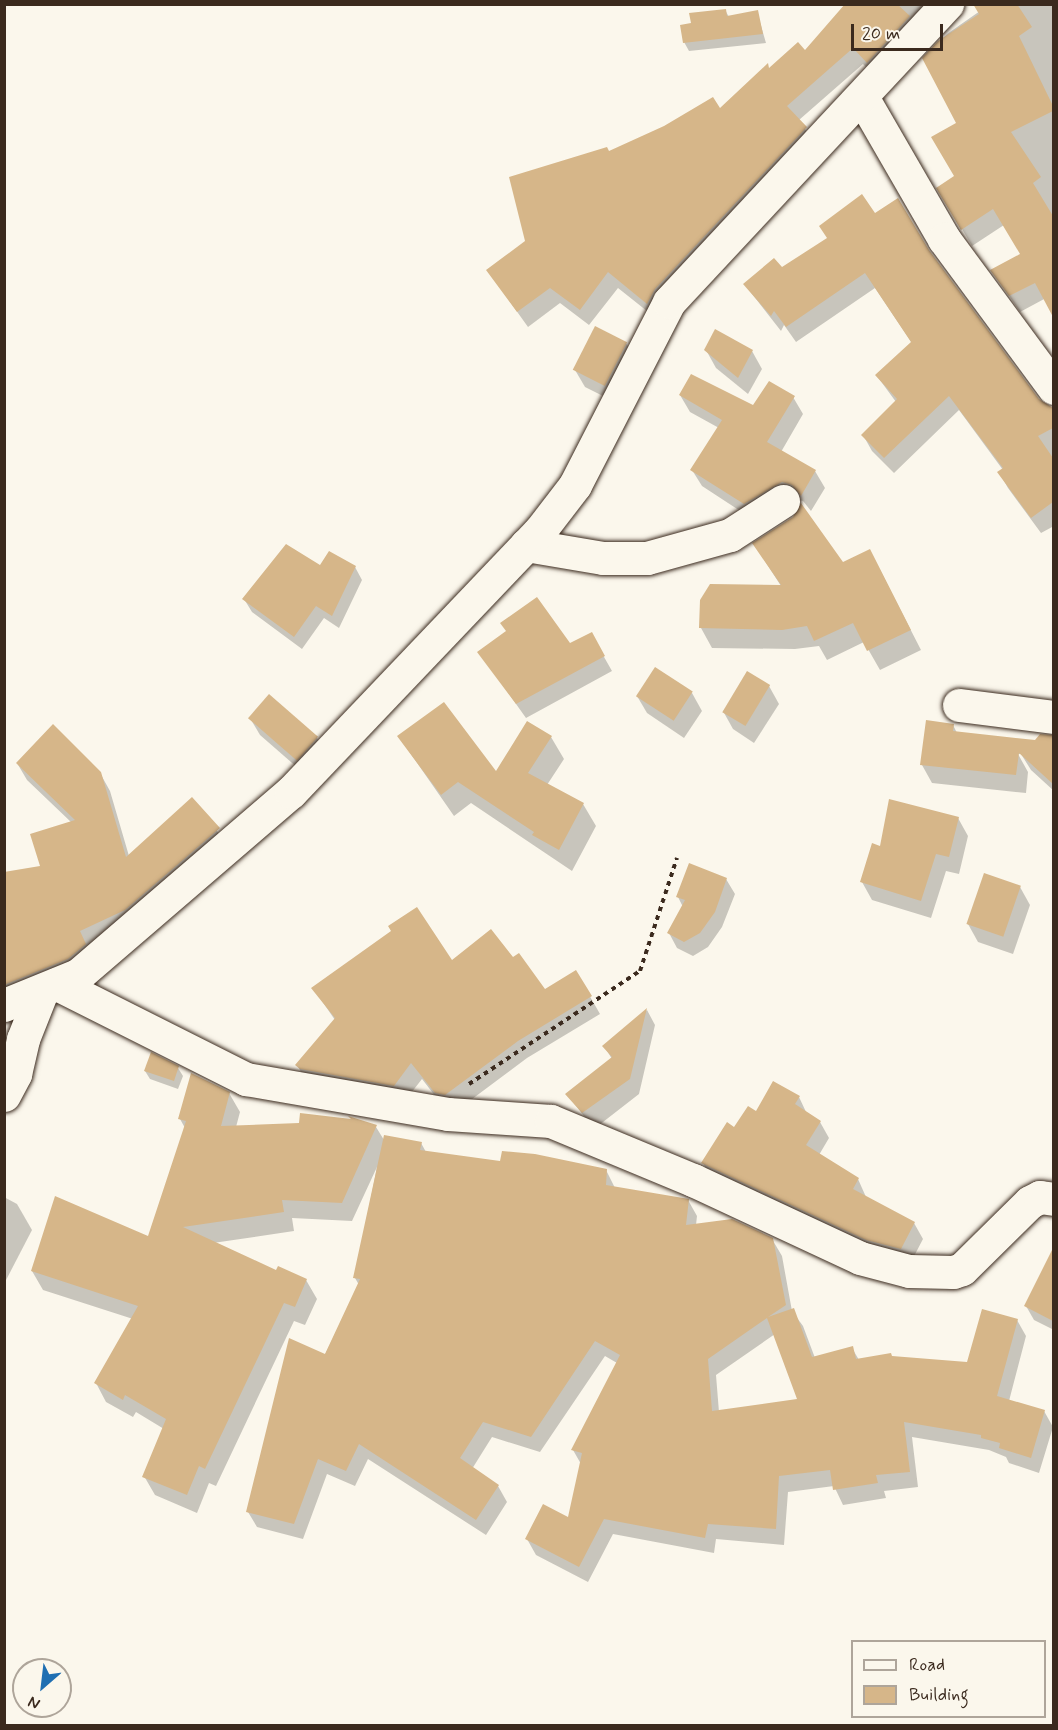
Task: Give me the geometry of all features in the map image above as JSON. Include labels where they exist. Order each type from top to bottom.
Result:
[{"type":"street","points":[[4,1005],[78,975],[291,792],[526,544],[575,485],[669,302],[947,4]]},
{"type":"street","points":[[862,97],[944,239],[1053,388]]},
{"type":"street","points":[[526,544],[603,558],[647,558],[730,535],[783,501]]},
{"type":"street","points":[[959,705],[1053,717]]},
{"type":"street","points":[[4,1095],[15,1074],[23,1039],[49,988]]},
{"type":"street","points":[[49,988],[246,1079],[448,1114],[551,1121],[572,1127],[860,1258],[909,1271],[953,1272],[962,1269],[1030,1202],[1040,1197],[1053,1199]]},
{"type":"path","points":[[448,1114],[479,1074],[640,972],[677,858]]},
{"type":"building","points":[[845,4],[897,4],[910,16],[867,63],[853,48],[787,106],[807,127],[655,289],[647,304],[608,272],[580,310],[550,288],[517,312],[486,270],[525,241],[509,177],[607,147],[609,151],[664,126],[713,97],[720,108],[768,63],[769,68],[798,42],[805,50]]},
{"type":"building","points":[[973,4],[1017,4],[1032,27],[1019,36],[1053,106],[1053,111],[1011,132],[1041,177],[1033,183],[1053,216],[1053,317],[1035,283],[1009,296],[990,270],[1020,254],[993,209],[961,230],[936,188],[954,176],[931,137],[956,123],[922,58],[938,41],[979,14]]},
{"type":"building","points":[[726,9],[727,16],[758,10],[763,34],[683,43],[680,25],[691,23],[689,13]]},
{"type":"building","points":[[862,194],[875,213],[898,198],[929,250],[1039,399],[1053,408],[1053,428],[1038,436],[1053,458],[1053,502],[1031,518],[997,472],[1003,468],[949,396],[884,458],[861,435],[897,399],[875,375],[911,342],[865,273],[786,327],[774,311],[771,316],[743,284],[774,258],[782,267],[827,238],[819,226]]},
{"type":"building","points":[[595,326],[627,342],[605,386],[573,370]]},
{"type":"building","points":[[715,329],[753,350],[738,378],[704,350]]},
{"type":"building","points":[[691,374],[753,405],[769,381],[795,396],[767,442],[816,470],[801,496],[792,485],[782,482],[744,504],[690,470],[722,420],[679,395]]},
{"type":"building","points":[[801,503],[843,562],[870,549],[911,630],[867,651],[853,623],[814,641],[807,626],[782,630],[699,628],[700,600],[710,584],[781,585],[752,543],[793,517]]},
{"type":"building","points":[[286,544],[320,565],[329,551],[356,566],[332,616],[316,606],[294,637],[242,599]]},
{"type":"building","points":[[537,597],[570,643],[592,632],[605,656],[516,704],[477,652],[506,631],[500,623]]},
{"type":"building","points":[[655,667],[693,692],[674,721],[636,696]]},
{"type":"building","points":[[747,671],[770,685],[745,726],[722,712]]},
{"type":"building","points":[[269,694],[318,737],[297,761],[248,718]]},
{"type":"building","points":[[444,702],[496,771],[527,721],[552,736],[528,773],[584,803],[559,850],[532,835],[534,832],[458,782],[441,795],[397,736]]},
{"type":"building","points":[[926,720],[954,724],[953,731],[1035,740],[1040,734],[1053,735],[1053,784],[1019,753],[1016,775],[920,765]]},
{"type":"building","points":[[53,724],[101,772],[126,857],[192,797],[220,828],[125,910],[80,931],[86,944],[68,959],[4,985],[4,872],[40,866],[30,834],[75,820],[16,763]]},
{"type":"building","points":[[889,799],[959,817],[949,857],[936,854],[921,901],[860,882],[872,843],[880,846]]},
{"type":"building","points":[[689,863],[727,878],[715,912],[700,933],[684,942],[667,933],[685,900],[676,897]]},
{"type":"building","points":[[984,873],[1021,886],[1003,937],[966,924]]},
{"type":"building","points":[[417,907],[452,960],[491,929],[513,957],[519,953],[545,989],[576,970],[592,996],[518,1041],[445,1095],[435,1093],[411,1063],[394,1086],[300,1069],[295,1065],[335,1018],[311,988],[391,931],[388,926]]},
{"type":"building","points":[[647,1008],[630,1079],[582,1113],[565,1094],[612,1057],[602,1046]]},
{"type":"building","points":[[151,1052],[179,1066],[174,1081],[144,1071]]},
{"type":"building","points":[[191,1073],[230,1092],[221,1126],[299,1123],[300,1113],[351,1119],[348,1116],[377,1125],[342,1203],[282,1200],[284,1212],[183,1227],[276,1270],[278,1266],[307,1279],[295,1307],[284,1303],[205,1469],[199,1466],[187,1495],[142,1477],[166,1419],[125,1395],[123,1400],[94,1383],[138,1306],[31,1271],[55,1196],[148,1236],[186,1121],[178,1119]]},
{"type":"building","points":[[773,1081],[800,1096],[795,1104],[821,1121],[806,1145],[859,1178],[853,1189],[915,1222],[901,1249],[866,1240],[701,1163],[727,1122],[734,1127],[748,1106],[756,1111]]},
{"type":"building","points":[[384,1135],[422,1142],[420,1150],[500,1161],[502,1151],[535,1154],[607,1169],[606,1185],[689,1199],[686,1225],[732,1219],[773,1238],[786,1305],[768,1317],[794,1308],[812,1357],[853,1346],[856,1359],[891,1353],[892,1356],[967,1362],[982,1309],[1018,1319],[997,1396],[1045,1410],[1031,1458],[999,1448],[1000,1443],[981,1438],[981,1435],[904,1422],[910,1472],[876,1475],[878,1483],[833,1490],[830,1470],[779,1476],[776,1529],[708,1524],[705,1538],[604,1519],[579,1567],[525,1539],[543,1504],[568,1517],[582,1453],[571,1450],[620,1355],[595,1341],[531,1437],[483,1422],[460,1458],[499,1485],[476,1520],[359,1444],[346,1471],[318,1459],[294,1524],[246,1512],[289,1338],[325,1354],[360,1279],[353,1278]],"holes":[[[767,1318],[797,1399],[712,1411],[708,1359]]]},
{"type":"building","points":[[1053,1248],[1053,1321],[1024,1306]]}]
